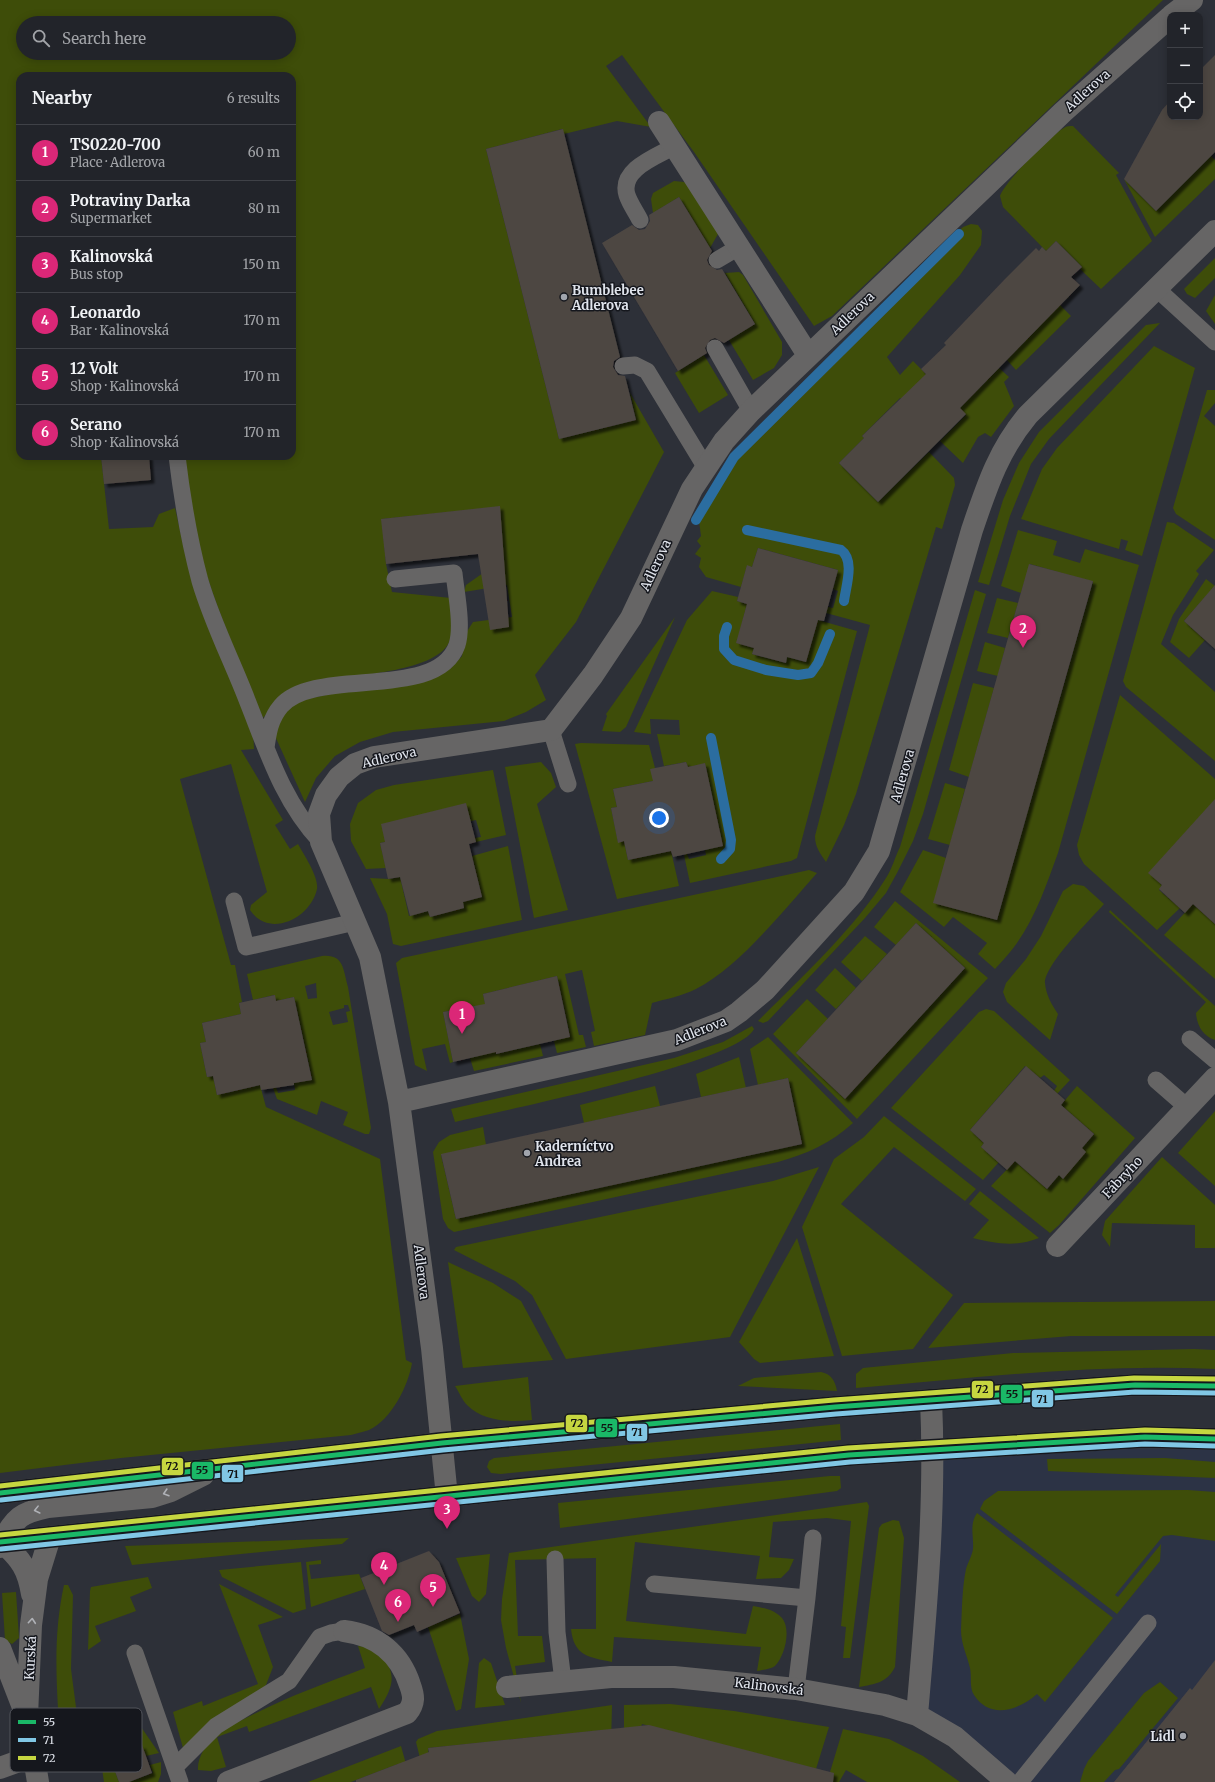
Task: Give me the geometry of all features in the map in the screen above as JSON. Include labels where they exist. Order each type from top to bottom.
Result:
[{"type":"street","name":"Adlerova","points":[[1176,12],[1192,0]]},
{"type":"street","name":"Adlerova","points":[[447,1497],[432,1348],[399,1102],[370,957],[321,842],[319,814],[326,795],[339,777],[355,764],[392,753],[551,730],[593,675],[623,631],[679,514],[706,468],[724,442],[751,410],[1063,112],[1167,20]]},
{"type":"street","points":[[659,122],[808,355]]},
{"type":"street","name":"Adlerova","points":[[399,1102],[677,1040],[726,1021],[765,990],[854,892],[879,851],[972,530],[989,479],[1003,449],[1028,415],[1215,231]]},
{"type":"street","name":"Fábryho","points":[[1057,1246],[1215,1078]]},
{"type":"street","points":[[0,1493],[442,1443],[835,1407],[1136,1386],[1215,1386]]},
{"type":"street","points":[[917,1715],[932,1502],[933,1449],[931,1400]]},
{"type":"street","points":[[0,1543],[849,1455],[1144,1437],[1215,1439]]},
{"type":"street","points":[[0,1543],[12,1523],[32,1511],[48,1507],[152,1497],[183,1486],[213,1469]]},
{"type":"street","name":"Kurská","points":[[27,1708],[33,1600],[37,1579],[50,1537]]},
{"type":"street","name":"Kurská","points":[[0,1543],[25,1566],[30,1580],[33,1600]]},
{"type":"street","points":[[228,1782],[407,1713],[410,1710],[413,1706],[414,1696],[402,1664],[396,1656],[364,1634],[344,1631]]},
{"type":"street","name":"Kurská","points":[[0,1648],[24,1708]]},
{"type":"street","name":"Kalinovská","points":[[507,1687],[611,1677],[674,1677],[796,1689],[885,1705],[917,1715],[955,1737],[1007,1782]]},
{"type":"street","points":[[0,1768],[10,1764]]},
{"type":"street","name":"Kurská","points":[[36,1772],[38,1782]]},
{"type":"lane","points":[[640,220],[627,195],[626,184],[630,175],[640,166],[675,146]]},
{"type":"lane","points":[[717,260],[739,247]]},
{"type":"lane","points":[[1157,289],[1215,342]]},
{"type":"lane","points":[[715,348],[751,410]]},
{"type":"lane","points":[[623,366],[635,365],[647,371],[706,468]]},
{"type":"lane","points":[[177,460],[182,503],[201,582],[266,748],[292,804],[303,821],[321,842]]},
{"type":"lane","points":[[266,748],[270,724],[281,705],[298,694],[320,688],[418,676],[434,670],[449,660],[457,645],[459,627],[454,573],[395,579]]},
{"type":"lane","points":[[551,730],[568,784]]},
{"type":"lane","points":[[234,901],[246,947],[354,922]]},
{"type":"lane","points":[[1190,1039],[1215,1060]]},
{"type":"lane","points":[[1156,1080],[1187,1107]]},
{"type":"lane","points":[[796,1689],[813,1538]]},
{"type":"lane","points":[[555,1559],[557,1632],[563,1681]]},
{"type":"lane","points":[[654,1584],[806,1598]]},
{"type":"lane","points":[[1020,1782],[1148,1623]]},
{"type":"lane","points":[[178,1774],[216,1726],[289,1681],[320,1637],[331,1633],[344,1631]]},
{"type":"lane","points":[[135,1654],[178,1774]]},
{"type":"shaded area","points":[[1215,1439],[1215,1782],[1007,1782],[917,1715],[933,1449]]},
{"type":"green space","points":[[0,0],[1163,0],[832,316],[814,326],[694,152],[622,55],[606,66],[651,127],[617,121],[564,134],[562,129],[486,149],[559,439],[636,420],[630,393],[664,452],[576,622],[535,675],[546,700],[526,712],[504,721],[393,732],[360,742],[335,756],[316,778],[305,802],[275,736],[282,712],[298,701],[451,668],[462,656],[464,636],[473,622],[512,617],[507,585],[464,592],[466,585],[500,561],[499,507],[382,519],[386,564],[392,592],[451,598],[453,619],[452,635],[443,651],[430,659],[395,670],[327,681],[309,686],[279,700],[263,718],[221,616],[206,574],[197,541],[186,460],[296,460],[296,72],[16,72],[16,460],[101,460],[109,529],[153,527],[159,514],[175,508],[185,553],[253,730],[254,749],[241,750],[283,820],[275,825],[290,849],[298,844],[316,878],[317,884],[317,889],[313,899],[307,909],[298,916],[278,924],[268,923],[258,919],[250,910],[251,905],[267,892],[231,764],[180,779],[231,965],[235,965],[242,1002],[239,1003],[241,1014],[202,1023],[206,1042],[200,1043],[207,1077],[213,1076],[217,1095],[260,1085],[266,1107],[380,1159],[406,1360],[412,1363],[407,1382],[398,1401],[385,1418],[369,1430],[351,1435],[121,1458],[0,1473]]},
{"type":"green space","points":[[1073,126],[1119,173],[1116,175],[1152,241],[1101,289],[1080,269],[1082,267],[1056,241],[1046,251],[1003,207],[1000,196],[1018,171],[1039,149],[1057,132],[1065,127]]},
{"type":"green space","points":[[1211,156],[1215,160],[1215,179],[1155,237],[1124,179],[1156,211]]},
{"type":"green space","points":[[674,181],[684,182],[694,188],[718,234],[710,248],[679,197],[653,213],[651,199],[653,193]]},
{"type":"green space","points":[[971,224],[978,225],[982,231],[981,245],[960,275],[887,357],[900,375],[913,361],[927,375],[903,400],[900,398],[862,436],[864,438],[839,463],[878,502],[929,452],[954,478],[955,485],[942,529],[936,527],[856,794],[844,825],[826,862],[817,847],[815,836],[870,625],[826,613],[828,607],[833,608],[838,591],[833,589],[838,570],[758,548],[752,567],[747,566],[741,587],[706,577],[699,567],[701,558],[695,554],[701,546],[697,541],[701,536],[699,521],[694,518],[733,456],[963,227]]},
{"type":"green space","points":[[1215,258],[1215,278],[1195,298],[1187,294],[1184,289]]},
{"type":"green space","points":[[739,272],[743,275],[782,342],[782,355],[774,368],[753,380],[729,340],[755,324],[725,273]]},
{"type":"green space","points":[[1215,295],[1215,324],[1206,311]]},
{"type":"green space","points":[[1060,305],[1071,316],[1016,370],[1007,360]]},
{"type":"green space","points":[[1160,323],[1049,439],[1031,464],[1010,516],[989,585],[978,582],[1003,500],[1019,463],[1039,432],[1146,325]]},
{"type":"green space","points":[[1154,346],[1195,368],[1142,556],[1125,550],[1128,541],[1121,539],[1119,549],[1021,519],[1042,469],[1057,448]]},
{"type":"green space","points":[[704,355],[728,395],[699,413],[675,373]]},
{"type":"green space","points":[[999,368],[1009,377],[1004,382],[1014,406],[991,437],[985,433],[978,437],[963,463],[940,441],[966,415],[960,408]]},
{"type":"green space","points":[[1207,390],[1215,390],[1215,403],[1204,416],[1215,426],[1215,540],[1176,514],[1173,508]]},
{"type":"green space","points":[[1167,522],[1174,523],[1214,550],[1196,571],[1199,574],[1173,615],[1161,644],[1215,692],[1215,761],[1126,687],[1123,681]]},
{"type":"green space","points":[[1018,530],[1057,541],[1053,555],[1080,563],[1085,549],[1139,565],[1058,853],[1050,876],[1024,933],[995,969],[978,954],[987,943],[953,917],[944,927],[900,892],[923,850],[946,858],[939,904],[997,920],[1093,582],[1030,564],[1021,593],[1001,586]]},
{"type":"green space","points":[[1206,579],[1215,586],[1184,621],[1205,640],[1189,658],[1170,642],[1179,619]]},
{"type":"green space","points":[[975,590],[986,594],[923,814],[913,841],[897,873],[886,893],[865,918],[768,1021],[763,1023],[758,1021],[809,970],[859,916],[890,871],[900,847]]},
{"type":"green space","points":[[712,591],[738,597],[737,601],[747,604],[737,643],[754,648],[752,654],[786,663],[787,657],[806,662],[818,620],[857,631],[797,858],[791,861],[690,883],[684,855],[687,854],[689,859],[706,855],[705,850],[723,846],[705,764],[688,767],[686,762],[664,766],[657,734],[680,735],[679,720],[650,719],[651,734],[634,732],[687,620]]},
{"type":"green space","points":[[997,598],[1018,603],[1008,638],[987,633]]},
{"type":"green space","points":[[675,617],[626,727],[620,732],[602,731],[607,716],[606,714]]},
{"type":"green space","points":[[985,642],[1005,648],[998,676],[977,671]]},
{"type":"green space","points":[[973,683],[994,688],[969,777],[949,770]]},
{"type":"green space","points":[[1120,695],[1215,779],[1215,818],[1149,873],[1162,885],[1159,890],[1180,908],[1157,930],[1084,864],[1079,855],[1077,845]]},
{"type":"green space","points":[[575,744],[649,745],[655,768],[653,781],[613,789],[617,807],[611,808],[618,842],[624,841],[628,860],[671,851],[679,886],[617,899]]},
{"type":"green space","points":[[541,762],[551,773],[556,787],[537,804],[568,910],[534,918],[505,767]]},
{"type":"green space","points":[[493,770],[506,835],[476,842],[475,838],[481,837],[476,820],[380,843],[386,868],[366,869],[351,841],[350,824],[358,803],[376,790],[394,785]]},
{"type":"green space","points":[[945,783],[965,789],[950,845],[928,839]]},
{"type":"green space","points":[[508,846],[522,920],[401,946],[393,944],[387,914],[370,878],[389,879],[400,877],[409,916],[428,911],[430,917],[464,908],[463,902],[482,897],[472,856]]},
{"type":"green space","points":[[809,870],[817,873],[760,937],[728,967],[696,989],[652,1003],[645,1035],[594,1046],[591,1032],[595,1031],[582,970],[565,974],[579,1035],[583,1035],[586,1047],[557,1053],[554,1041],[570,1036],[557,976],[483,994],[496,1054],[540,1044],[543,1056],[474,1071],[470,1058],[482,1055],[470,1007],[443,1012],[453,1062],[450,1063],[445,1044],[422,1049],[427,1071],[415,1065],[396,963],[402,958]]},
{"type":"green space","points":[[1073,884],[1084,886],[1104,904],[1060,954],[1047,975],[1045,983],[1048,996],[1058,1014],[1050,1040],[1007,1002],[1003,992],[1006,983],[1026,959],[1041,936],[1063,891]]},
{"type":"green space","points":[[895,901],[988,978],[857,1119],[773,1034],[807,999],[828,1019],[796,1053],[845,1099],[965,968],[916,923],[896,945],[874,927]]},
{"type":"green space","points":[[1193,904],[1215,924],[1215,979],[1164,935]]},
{"type":"green space","points":[[1110,910],[1215,1006],[1215,1040],[1207,1036],[1201,1030],[1197,1018],[1196,1013],[1206,1002],[1109,912]]},
{"type":"green space","points":[[865,936],[887,954],[862,981],[841,962]]},
{"type":"green space","points":[[322,956],[335,957],[339,960],[348,987],[371,1128],[369,1134],[365,1134],[343,1125],[348,1112],[321,1101],[317,1115],[277,1099],[273,1088],[276,1087],[278,1093],[295,1090],[294,1083],[312,1079],[294,997],[276,1001],[274,995],[253,1000],[247,974]],"holes":[[[316,983],[317,998],[308,999],[305,986]],[[344,1005],[348,1005],[350,1011],[346,1012],[348,1022],[333,1025],[329,1012],[344,1008]]]},
{"type":"green space","points":[[835,968],[856,988],[836,1009],[815,990]]},
{"type":"green space","points":[[986,1009],[994,1011],[1070,1080],[1057,1094],[1054,1091],[1057,1086],[1044,1075],[1040,1078],[1025,1066],[970,1130],[984,1143],[981,1147],[999,1162],[983,1180],[891,1108],[979,1012]]},
{"type":"green space","points":[[752,1026],[754,1029],[738,1042],[707,1056],[615,1084],[455,1122],[451,1109],[674,1058],[723,1042]]},
{"type":"green space","points":[[768,1037],[853,1123],[845,1130],[818,1147],[778,1162],[454,1232],[448,1228],[443,1219],[433,1152],[439,1142],[450,1135],[483,1127],[486,1145],[441,1155],[456,1219],[802,1144],[788,1078],[758,1085],[750,1049]]},
{"type":"green space","points":[[739,1057],[746,1088],[701,1097],[696,1074]]},
{"type":"green space","points":[[655,1086],[660,1106],[584,1123],[580,1105]]},
{"type":"green space","points":[[1077,1086],[1135,1138],[1059,1225],[1050,1233],[991,1186],[1015,1161],[1047,1189],[1059,1175],[1063,1179],[1082,1148],[1094,1134],[1061,1105]]},
{"type":"green space","points":[[1215,1111],[1215,1186],[1178,1153]]},
{"type":"green space","points":[[884,1116],[976,1189],[965,1201],[894,1147],[841,1204],[953,1295],[913,1349],[842,1356],[802,1227],[834,1159],[864,1137]]},
{"type":"green space","points":[[1162,1157],[1215,1205],[1215,1248],[1195,1248],[1195,1225],[1112,1223],[1110,1247],[1102,1235],[1105,1221]]},
{"type":"green space","points":[[819,1167],[730,1337],[566,1359],[532,1295],[515,1281],[454,1250],[456,1247],[773,1181]]},
{"type":"green space","points":[[980,1191],[1039,1238],[1022,1243],[1006,1244],[973,1238],[989,1220],[969,1204]]},
{"type":"green space","points":[[797,1238],[834,1356],[760,1363],[754,1359],[739,1342]]},
{"type":"green space","points":[[448,1262],[493,1283],[521,1301],[553,1360],[463,1368]]},
{"type":"green space","points":[[1215,1301],[1215,1336],[1071,1336],[928,1348],[964,1303]]},
{"type":"green space","points":[[1194,1349],[1215,1350],[1215,1369],[1125,1368],[1036,1372],[856,1388],[856,1374],[863,1368],[1013,1353]]},
{"type":"green space","points":[[821,1372],[832,1378],[837,1391],[738,1386],[754,1378]]},
{"type":"green space","points":[[528,1377],[532,1420],[506,1421],[481,1415],[467,1405],[455,1386]]},
{"type":"green space","points":[[840,1424],[841,1440],[501,1474],[491,1473],[487,1467],[489,1461],[494,1458]]},
{"type":"green space","points":[[1165,1458],[1215,1462],[1215,1478],[1048,1471],[1047,1459]]},
{"type":"green space","points":[[840,1476],[841,1488],[837,1491],[560,1528],[558,1503]]},
{"type":"green space","points":[[1188,1490],[1215,1492],[1215,1541],[1172,1535],[1163,1536],[1115,1595],[1118,1597],[1161,1544],[1160,1561],[1117,1614],[980,1509],[984,1501],[998,1491]]},
{"type":"green space","points":[[867,1502],[869,1506],[850,1658],[843,1658],[846,1627],[841,1626],[851,1521],[827,1518],[773,1522],[769,1557],[794,1559],[789,1570],[781,1578],[756,1579],[760,1556],[635,1542],[626,1621],[746,1634],[753,1606],[764,1608],[778,1614],[781,1617],[786,1628],[787,1635],[782,1656],[775,1666],[769,1669],[757,1671],[761,1647],[614,1637],[612,1662],[596,1659],[584,1654],[575,1645],[571,1629],[596,1629],[596,1558],[515,1560],[518,1636],[542,1636],[545,1662],[515,1666],[521,1703],[506,1648],[501,1620],[502,1599],[509,1553]]},
{"type":"green space","points":[[977,1513],[1113,1618],[1045,1702],[1037,1694],[1030,1700],[1013,1708],[996,1710],[988,1708],[981,1703],[972,1692],[970,1668],[963,1645],[961,1630],[962,1599],[965,1576],[973,1549],[972,1526]]},
{"type":"green space","points":[[893,1520],[899,1521],[904,1538],[895,1667],[884,1680],[875,1684],[859,1687],[879,1528],[882,1524]]},
{"type":"green space","points":[[349,1538],[342,1544],[132,1565],[125,1546]]},
{"type":"green space","points":[[490,1554],[486,1594],[479,1602],[472,1596],[456,1558]]},
{"type":"green space","points":[[321,1560],[321,1564],[309,1565],[311,1579],[359,1574],[365,1589],[311,1607],[306,1562]]},
{"type":"green space","points":[[301,1562],[306,1609],[293,1613],[222,1577],[219,1570]]},
{"type":"green space","points":[[148,1577],[152,1588],[130,1597],[136,1611],[95,1626],[101,1641],[88,1650],[91,1587]]},
{"type":"green space","points":[[219,1584],[283,1617],[258,1625],[273,1667],[266,1685],[256,1695],[183,1748],[173,1712],[202,1701],[203,1706],[258,1684]]},
{"type":"green space","points":[[64,1585],[68,1585],[73,1595],[71,1669],[76,1708],[58,1708],[56,1672],[60,1607]]},
{"type":"green space","points":[[16,1592],[19,1638],[12,1644],[5,1640],[2,1593]]},
{"type":"green space","points":[[460,1614],[469,1659],[461,1709],[456,1711],[428,1627]]},
{"type":"green space","points":[[358,1646],[375,1648],[387,1664],[392,1677],[389,1692],[379,1709],[371,1687],[249,1732],[247,1726],[217,1737],[226,1767],[211,1771],[198,1770],[199,1761],[205,1747],[223,1730],[307,1690],[365,1668]]},
{"type":"green space","points":[[484,1658],[491,1663],[505,1705],[475,1708],[479,1663]]},
{"type":"green space","points":[[1160,1682],[1178,1698],[1119,1769],[1115,1770],[1104,1782],[1080,1782],[1088,1761],[1144,1693]]},
{"type":"green space","points":[[670,1704],[734,1711],[829,1727],[812,1782],[809,1782],[813,1768],[642,1724],[624,1782],[624,1705]]},
{"type":"green space","points":[[612,1705],[610,1782],[605,1730],[428,1748],[431,1782],[426,1782],[416,1742],[418,1739],[437,1731]]},
{"type":"green space","points":[[142,1728],[159,1753],[146,1756],[142,1746]]},
{"type":"green space","points":[[843,1729],[889,1739],[923,1756],[960,1782],[867,1782],[846,1770],[839,1782],[827,1782]]},
{"type":"green space","points":[[401,1746],[411,1782],[405,1782],[398,1764],[351,1782],[308,1782]]},
{"type":"green space","points":[[161,1762],[161,1774],[158,1782],[129,1782],[153,1773],[150,1765]]},
{"type":"green space","points":[[103,1772],[115,1772],[119,1782],[104,1782]]},
{"type":"building","points":[[1215,55],[1215,152],[1156,211],[1124,179],[1162,110],[1167,104],[1167,120],[1203,120],[1203,67]]},
{"type":"building","name":"Bumblebee Adlerova","points":[[563,129],[620,357],[614,361],[613,367],[618,375],[625,376],[636,420],[559,439],[486,149]]},
{"type":"building","points":[[679,197],[712,251],[707,260],[709,265],[717,270],[722,269],[755,324],[724,343],[715,338],[710,340],[705,348],[707,353],[678,371],[602,243],[632,225],[639,230],[645,229],[650,221],[649,215]]},
{"type":"building","points":[[1056,241],[1082,267],[1071,277],[1080,285],[960,408],[966,414],[878,502],[839,463],[864,438],[862,436],[926,374],[921,369],[946,345],[944,343],[1005,279],[1036,248],[1039,251],[1042,247],[1046,251]]},
{"type":"building","points":[[101,460],[149,460],[151,480],[104,484]]},
{"type":"building","points":[[500,506],[509,627],[490,630],[478,554],[386,564],[381,519]]},
{"type":"building","points":[[758,548],[838,570],[824,621],[818,620],[806,662],[787,657],[786,663],[752,654],[754,648],[736,643],[747,604],[737,601],[747,565],[752,567]]},
{"type":"building","points":[[1029,564],[1093,581],[997,920],[933,903]]},
{"type":"building","points":[[1215,585],[1215,649],[1184,621]]},
{"type":"building","points":[[686,762],[688,767],[705,763],[723,846],[673,857],[671,851],[628,860],[624,841],[618,843],[611,808],[617,807],[613,789],[653,781],[650,769]]},
{"type":"building","points":[[1215,799],[1215,924],[1193,904],[1185,913],[1159,889],[1162,885],[1148,873]]},
{"type":"building","points":[[466,803],[476,842],[469,844],[482,897],[463,902],[464,908],[430,917],[428,911],[410,916],[400,877],[388,879],[380,843],[385,842],[381,824]]},
{"type":"building","points":[[916,923],[965,968],[845,1099],[796,1053]]},
{"type":"building","points":[[557,976],[570,1037],[453,1062],[443,1012],[485,1004],[483,994]]},
{"type":"building","points":[[275,995],[276,1001],[294,997],[312,1080],[294,1083],[294,1085],[261,1090],[260,1085],[217,1095],[213,1076],[207,1077],[200,1043],[206,1042],[202,1023],[241,1014],[239,1003]]},
{"type":"building","points":[[1026,1066],[1065,1100],[1061,1105],[1094,1134],[1082,1148],[1086,1152],[1063,1179],[1059,1175],[1047,1189],[1015,1161],[1007,1170],[981,1147],[984,1143],[970,1130]]},
{"type":"building","points":[[788,1078],[802,1144],[456,1219],[441,1154]]},
{"type":"building","points":[[429,1551],[439,1562],[460,1613],[417,1632],[414,1625],[389,1635],[382,1631],[361,1578]]},
{"type":"building","name":"Lidl","points":[[1215,1660],[1215,1782],[1114,1782],[1190,1688],[1192,1690]]},
{"type":"building","points":[[649,1725],[834,1773],[833,1782],[356,1782],[356,1780],[429,1752],[428,1748]]},
{"type":"building","points":[[142,1745],[152,1773],[129,1782],[119,1782],[115,1772],[142,1772]]},
{"type":"waterway","points":[[696,520],[734,457],[959,234]]},
{"type":"waterway","points":[[747,530],[841,550],[848,560],[849,567],[844,601]]},
{"type":"waterway","points":[[727,627],[724,636],[724,649],[734,660],[766,670],[798,675],[811,673],[818,663],[830,634]]},
{"type":"waterway","points":[[711,738],[731,840],[730,849],[721,859]]},
{"type":"transit line","name":"72","points":[[0,1486],[441,1436],[834,1400],[1134,1378],[1215,1379]]},
{"type":"transit line","name":"55","points":[[0,1493],[442,1443],[835,1407],[1135,1385],[1215,1386]]},
{"type":"transit line","name":"71","points":[[1,1500],[443,1450],[836,1414],[1135,1392],[1215,1393]]},
{"type":"transit line","name":"72","points":[[0,1535],[848,1448],[1145,1430],[1215,1432]]},
{"type":"transit line","name":"55","points":[[0,1542],[849,1455],[1145,1437],[1215,1439]]},
{"type":"transit line","name":"71","points":[[1,1549],[850,1462],[1145,1444],[1215,1446]]},
{"type":"place","name":"Bumblebee Adlerova","points":[[564,297]]},
{"type":"place","name":"Potraviny Darka","points":[[1023,648]]},
{"type":"place","name":"TS0220-700","points":[[462,1034]]},
{"type":"place","name":"Kaderníctvo Andrea","points":[[527,1153]]},
{"type":"place","name":"Kalinovská","points":[[447,1529]]},
{"type":"place","name":"Leonardo","points":[[384,1585]]},
{"type":"place","name":"12 Volt","points":[[433,1607]]},
{"type":"place","name":"Serano","points":[[398,1622]]},
{"type":"place","name":"Lidl","points":[[1183,1736]]}]
